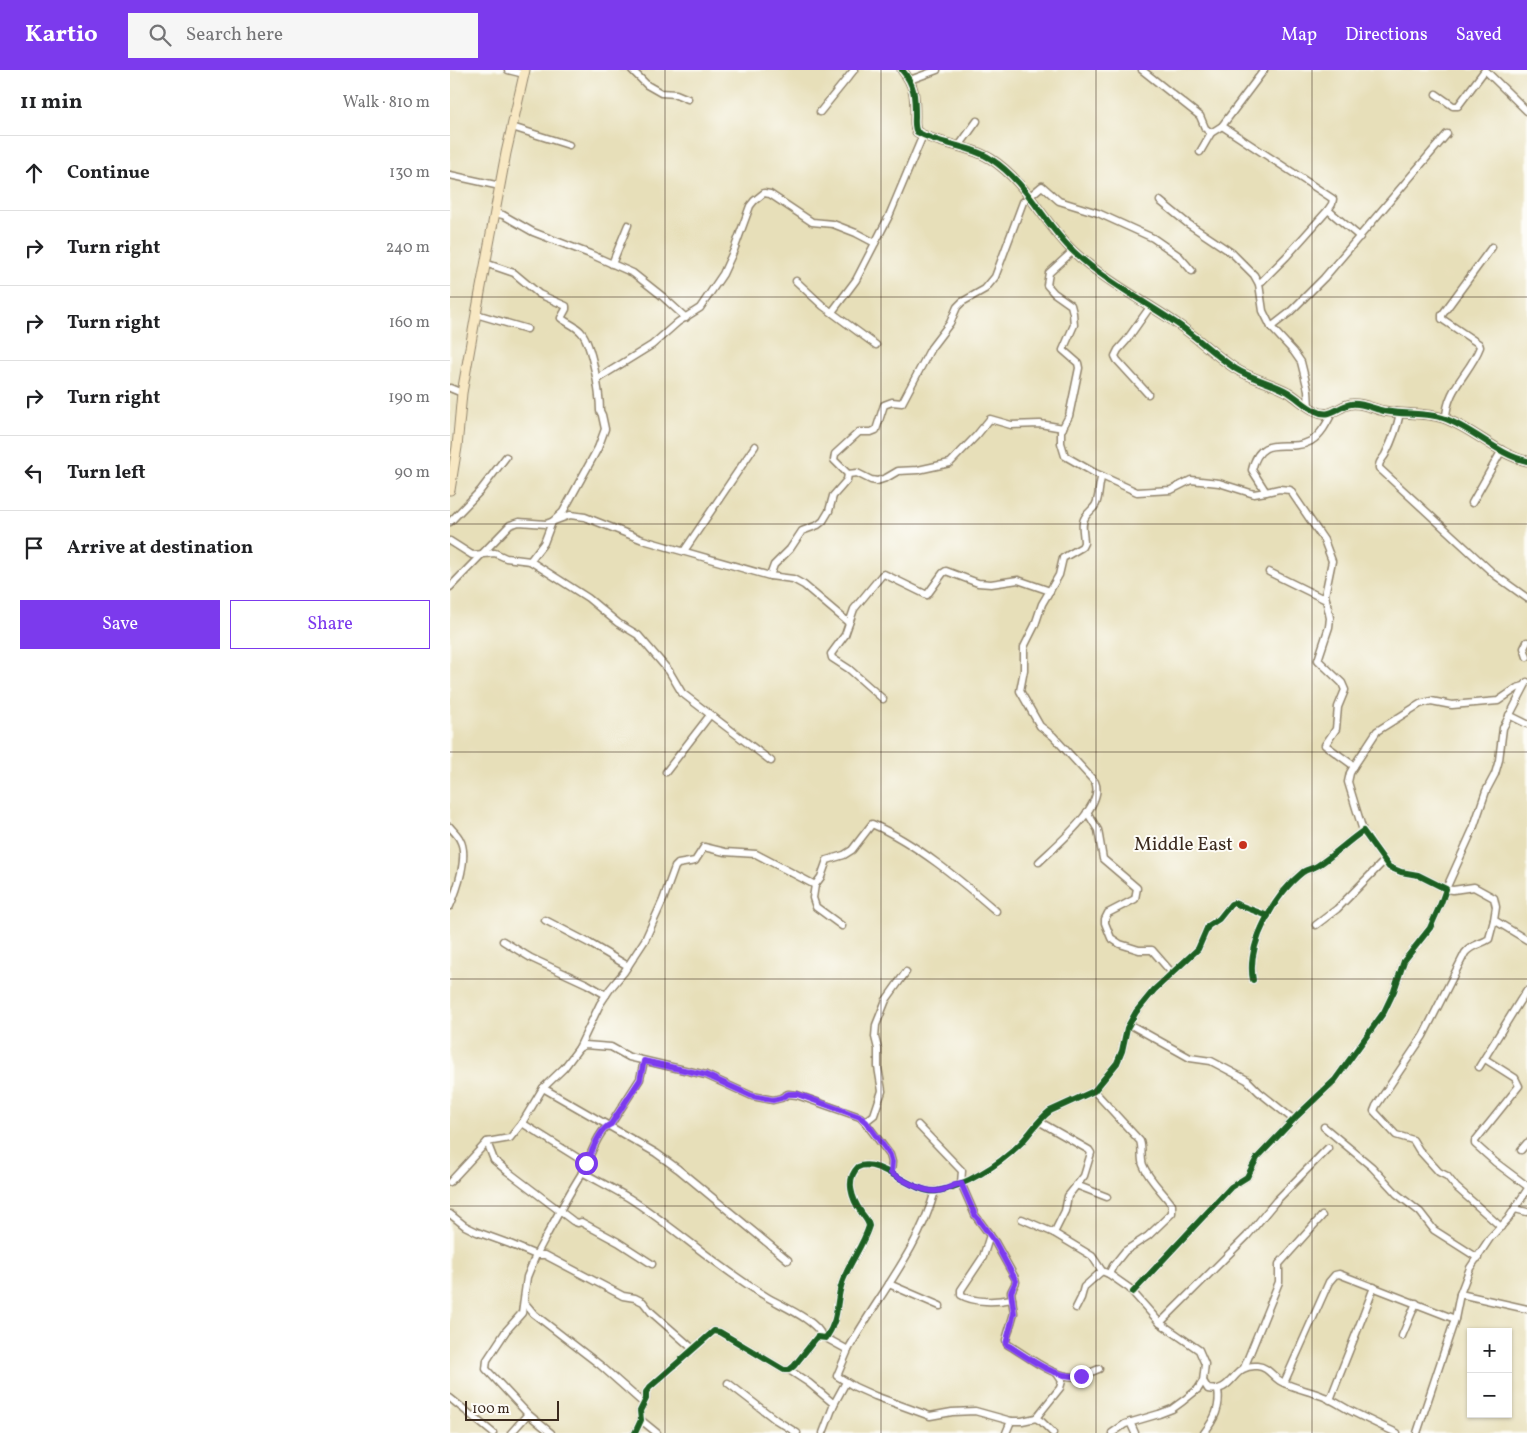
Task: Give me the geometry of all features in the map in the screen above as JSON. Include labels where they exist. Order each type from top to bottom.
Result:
[{"type":"street","points":[[450,490],[457,447],[462,393],[485,263],[524,72],[508,70]]},
{"type":"street","points":[[632,70],[654,90],[665,94],[676,94],[688,99]]},
{"type":"street","points":[[820,112],[854,70]]},
{"type":"street","points":[[902,70],[910,80],[916,98],[915,129],[923,135],[981,154],[995,162],[1014,178],[1053,228],[1073,251],[1094,270],[1181,326],[1237,370],[1286,391],[1321,413],[1332,413],[1353,404],[1382,411],[1428,414],[1458,424],[1502,450],[1527,461]]},
{"type":"street","points":[[910,80],[937,70]]},
{"type":"street","points":[[1142,70],[1200,116],[1205,128],[1211,133]]},
{"type":"street","points":[[1200,152],[1211,133],[1222,126],[1264,70]]},
{"type":"street","points":[[1436,94],[1454,106],[1458,106],[1485,70],[1527,111]]},
{"type":"street","points":[[959,146],[977,121]]},
{"type":"street","points":[[1222,126],[1331,198],[1332,204],[1328,210],[1259,284]]},
{"type":"street","points":[[512,127],[569,145]]},
{"type":"street","points":[[1272,327],[1306,297],[1360,237],[1447,134]]},
{"type":"street","points":[[832,312],[854,285],[889,216],[923,135]]},
{"type":"street","points":[[450,175],[500,186]]},
{"type":"street","points":[[848,474],[834,460],[835,454],[859,432],[876,430],[884,404],[892,402],[902,403],[931,348],[948,327],[956,307],[985,289],[995,277],[1021,207],[1029,196],[1042,186],[1059,201],[1098,213],[1153,238],[1179,256],[1192,270]]},
{"type":"street","points":[[597,379],[652,345],[700,308],[720,279],[734,250],[750,206],[764,193],[770,194],[812,222],[833,224],[856,233],[874,243]]},
{"type":"street","points":[[1160,201],[1187,223],[1232,253],[1254,275],[1259,284],[1263,311],[1272,327],[1301,362],[1308,390],[1309,407]]},
{"type":"street","points":[[1328,210],[1360,237]]},
{"type":"street","points":[[495,213],[503,215],[533,232],[632,273],[649,285],[686,318]]},
{"type":"street","points":[[612,264],[628,225]]},
{"type":"street","points":[[1446,419],[1446,410],[1452,392],[1480,346],[1442,318],[1442,315],[1492,247]]},
{"type":"street","points":[[1073,251],[1049,273],[1047,285],[1054,293],[1071,305],[1074,313],[1074,325],[1063,350],[1078,363],[1078,377],[1069,416],[1061,431],[1061,443],[1065,456],[1134,492],[1174,490],[1191,480],[1219,483],[1254,494],[1279,489],[1290,490],[1324,540],[1332,561],[1326,587],[1326,600],[1330,618],[1329,627],[1318,660],[1342,683],[1345,690],[1338,707],[1336,729],[1325,745],[1354,766]]},
{"type":"street","points":[[485,263],[514,273],[539,294],[566,306],[561,318],[582,333],[590,350],[597,379],[604,429],[598,448],[563,512],[552,522],[544,543],[530,561]]},
{"type":"street","points":[[796,281],[832,312],[876,345]]},
{"type":"street","points":[[1148,394],[1115,356],[1150,307]]},
{"type":"street","points":[[476,314],[527,329]]},
{"type":"street","points":[[450,388],[462,393]]},
{"type":"street","points":[[1266,492],[1252,470],[1260,452],[1268,446],[1297,445],[1311,441],[1318,436],[1332,413]]},
{"type":"street","points":[[1400,413],[1396,432],[1379,463],[1379,468],[1495,575],[1527,598]]},
{"type":"street","points":[[848,474],[857,473],[876,481],[886,478],[898,470],[918,470],[950,463],[977,436],[990,418],[1011,425],[1040,424],[1063,428]]},
{"type":"street","points":[[684,551],[755,446]]},
{"type":"street","points":[[1472,503],[1502,450]]},
{"type":"street","points":[[450,522],[480,491],[506,457]]},
{"type":"street","points":[[770,576],[774,565],[790,549],[802,531],[823,521],[829,511],[833,496],[847,480],[848,474]]},
{"type":"street","points":[[1039,862],[1075,828],[1087,812],[1096,794],[1096,783],[1055,738],[1040,726],[1020,692],[1024,670],[1024,647],[1035,625],[1040,609],[1059,575],[1063,558],[1082,547],[1084,543],[1084,519],[1094,509],[1097,502],[1098,487],[1102,476]]},
{"type":"street","points":[[450,587],[510,525],[519,522],[546,524],[563,516],[570,515],[585,517],[643,540],[770,576],[793,578],[849,623]]},
{"type":"street","points":[[450,540],[472,555],[495,553],[506,558],[530,561],[588,598],[618,623],[638,635],[669,670],[682,693],[771,760]]},
{"type":"street","points":[[883,699],[832,658],[833,651],[842,640],[854,609],[883,574],[925,595],[930,593],[946,571],[978,583],[991,584],[1018,580],[1050,591]]},
{"type":"street","points":[[1269,572],[1326,600]]},
{"type":"street","points":[[1527,642],[1524,648],[1527,657]]},
{"type":"street","points":[[1501,1227],[1447,1176],[1439,1172],[1419,1150],[1413,1140],[1396,1135],[1374,1111],[1423,1036],[1465,953],[1469,948],[1482,944],[1489,939],[1496,907],[1494,898],[1474,887],[1446,889],[1418,875],[1394,870],[1384,861],[1363,831],[1348,782],[1350,773],[1377,730],[1420,704],[1431,702],[1452,705],[1498,700],[1526,684]]},
{"type":"street","points":[[1133,1292],[1232,1186],[1247,1177],[1258,1158],[1335,1080],[1384,1012],[1394,991],[1404,961],[1430,928],[1442,903],[1446,889],[1473,829],[1486,791],[1495,774],[1499,760],[1503,728],[1526,684]]},
{"type":"street","points":[[666,772],[710,715]]},
{"type":"street","points":[[1509,715],[1527,724]]},
{"type":"street","points":[[1087,812],[1098,830],[1103,858],[1137,888],[1135,899],[1106,916],[1105,923],[1110,937],[1122,945],[1154,950],[1172,972]]},
{"type":"street","points":[[842,926],[816,907],[813,898],[815,885],[822,874],[827,860],[852,850],[872,824],[900,839],[956,878],[996,911]]},
{"type":"street","points":[[450,827],[460,838],[464,856],[459,882],[450,906]]},
{"type":"street","points":[[1253,980],[1251,969],[1256,944],[1268,916],[1282,893],[1307,870],[1317,866],[1363,831]]},
{"type":"street","points":[[450,1182],[487,1142],[510,1138],[522,1123],[543,1088],[564,1068],[579,1048],[600,1004],[628,966],[648,934],[670,884],[675,867],[678,864],[695,861],[704,847],[725,852],[756,854],[815,885]]},
{"type":"street","points":[[1316,925],[1337,909],[1384,861]]},
{"type":"street","points":[[789,1370],[815,1338],[824,1337],[835,1323],[844,1276],[869,1226],[868,1221],[857,1206],[852,1195],[853,1174],[856,1169],[862,1165],[891,1173],[917,1186],[935,1191],[961,1183],[1004,1158],[1018,1146],[1050,1111],[1094,1091],[1117,1063],[1129,1024],[1145,1000],[1199,948],[1208,926],[1220,919],[1231,904],[1234,903],[1268,916]]},
{"type":"street","points":[[545,920],[628,966]]},
{"type":"street","points":[[1494,920],[1527,940]]},
{"type":"street","points":[[503,941],[531,958],[606,995]]},
{"type":"street","points":[[866,1122],[874,1115],[882,1091],[875,1037],[876,1025],[886,1000],[906,972]]},
{"type":"street","points":[[1479,1068],[1526,991]]},
{"type":"street","points":[[1129,1024],[1190,1058],[1210,1061],[1247,1080],[1294,1120]]},
{"type":"street","points":[[579,1048],[585,1045],[606,1046],[629,1057],[706,1075],[752,1096],[773,1100],[788,1094],[797,1094],[857,1115],[866,1122],[892,1160],[891,1173]]},
{"type":"street","points":[[1417,1433],[1455,1319],[1460,1294],[1470,1268],[1490,1238],[1515,1209],[1527,1188],[1475,1144],[1475,1141],[1519,1086],[1515,1078],[1485,1059]]},
{"type":"street","points":[[551,1433],[528,1414],[486,1369],[486,1360],[506,1331],[522,1313],[527,1278],[536,1255],[602,1132],[611,1124],[640,1080],[644,1061]]},
{"type":"street","points":[[543,1088],[656,1153],[788,1260]]},
{"type":"street","points":[[1076,1308],[1084,1287],[1105,1272],[1122,1254],[1153,1232],[1173,1210],[1172,1205],[1144,1167],[1141,1159],[1142,1147],[1140,1141],[1094,1091]]},
{"type":"street","points":[[1040,1122],[1089,1150],[1090,1157],[1084,1176],[1068,1196],[1065,1211],[1054,1233]]},
{"type":"street","points":[[522,1123],[586,1163]]},
{"type":"street","points":[[918,1125],[962,1171],[961,1183],[975,1215],[1002,1253],[1016,1281],[1011,1292],[1014,1313],[1006,1344],[1058,1375],[1081,1376],[1100,1369]]},
{"type":"street","points":[[1324,1127],[1372,1167],[1397,1194],[1411,1203],[1434,1230],[1478,1258]]},
{"type":"street","points":[[487,1142],[494,1160],[573,1221],[581,1222],[618,1242],[652,1264]]},
{"type":"street","points":[[1521,1150],[1527,1143]]},
{"type":"street","points":[[1160,1323],[1247,1236],[1276,1201],[1328,1148]]},
{"type":"street","points":[[582,1172],[629,1198],[724,1269],[760,1293],[805,1319],[818,1328],[824,1337],[848,1350]]},
{"type":"street","points":[[1076,1185],[1107,1197]]},
{"type":"street","points":[[935,1191],[919,1234],[889,1284],[866,1317],[836,1374],[846,1382],[875,1396],[930,1416],[952,1412],[976,1411],[1011,1421],[1036,1418],[1060,1388],[1062,1381],[1058,1375]]},
{"type":"street","points":[[1515,1209],[1527,1212]]},
{"type":"street","points":[[450,1214],[471,1230],[536,1255],[545,1255],[623,1296],[635,1298],[643,1302],[692,1348]]},
{"type":"street","points":[[1244,1368],[1279,1282],[1279,1264],[1322,1216]]},
{"type":"street","points":[[1022,1219],[1054,1233],[1092,1256],[1105,1272],[1133,1292],[1160,1323],[1199,1350],[1205,1364],[1203,1381],[1198,1389],[1172,1409],[1130,1422],[1112,1433]]},
{"type":"street","points":[[990,1235],[983,1256],[961,1290],[961,1295],[965,1298],[987,1301],[1012,1299]]},
{"type":"street","points":[[1284,1383],[1329,1282],[1335,1275],[1339,1274],[1455,1319]]},
{"type":"street","points":[[889,1284],[940,1306]]},
{"type":"street","points":[[1330,1400],[1374,1287]]},
{"type":"street","points":[[1460,1294],[1527,1309]]},
{"type":"street","points":[[524,1302],[534,1314],[600,1365],[642,1403]]},
{"type":"street","points":[[1402,1336],[1416,1303]]},
{"type":"street","points":[[635,1433],[641,1420],[640,1411],[642,1403],[646,1398],[646,1392],[692,1348],[717,1330],[781,1370],[789,1370],[809,1383],[834,1404]]},
{"type":"street","points":[[1198,1389],[1218,1390],[1224,1388],[1244,1368],[1260,1366],[1267,1369],[1284,1383],[1330,1400],[1398,1433]]},
{"type":"street","points":[[1203,1381],[1208,1389]]},
{"type":"street","points":[[823,1433],[834,1404],[846,1382]]},
{"type":"street","points":[[728,1383],[776,1420],[797,1433]]},
{"type":"street","points":[[1204,1433],[1212,1423],[1219,1403],[1218,1390]]},
{"type":"street","points":[[450,1398],[493,1433]]},
{"type":"street","points":[[511,1433],[528,1414]]},
{"type":"street","points":[[1036,1418],[1053,1433]]},
{"type":"street","points":[[641,1420],[657,1433]]},
{"type":"street","points":[[1006,1433],[1011,1421]]},
{"type":"street","points":[[1130,1422],[1135,1433]]},
{"type":"cycle path","points":[[902,70],[910,81],[913,92],[917,132],[935,140],[982,154],[1004,168],[1074,252],[1112,282],[1179,325],[1236,369],[1288,392],[1321,413],[1330,413],[1346,405],[1355,404],[1391,412],[1436,416],[1454,422],[1506,453],[1527,461]]},
{"type":"cycle path","points":[[1133,1292],[1231,1187],[1247,1177],[1257,1158],[1335,1080],[1384,1012],[1394,991],[1404,961],[1430,928],[1446,889],[1418,875],[1401,872],[1389,867],[1363,831],[1323,862],[1303,872],[1282,893],[1258,936],[1252,966],[1253,980]]},
{"type":"cycle path","points":[[635,1433],[641,1420],[640,1411],[646,1399],[646,1392],[714,1331],[720,1332],[784,1370],[789,1370],[794,1366],[817,1337],[826,1338],[833,1324],[842,1283],[869,1226],[851,1190],[852,1178],[858,1167],[867,1165],[876,1167],[928,1191],[947,1189],[981,1174],[1011,1152],[1050,1111],[1094,1091],[1117,1063],[1122,1051],[1127,1028],[1136,1012],[1154,990],[1198,949],[1208,926],[1219,919],[1231,904],[1234,903],[1268,916]]},
{"type":"place","name":"Middle East","points":[[1243,845]]},
{"type":"route","points":[[586,1163],[604,1128],[611,1124],[634,1086],[640,1080],[644,1061],[706,1075],[752,1096],[773,1100],[781,1098],[786,1094],[797,1094],[857,1115],[866,1122],[890,1155],[892,1160],[891,1173],[904,1181],[930,1191],[961,1183],[975,1215],[1002,1253],[1016,1281],[1011,1292],[1014,1313],[1006,1344],[1058,1375],[1081,1376]]}]
